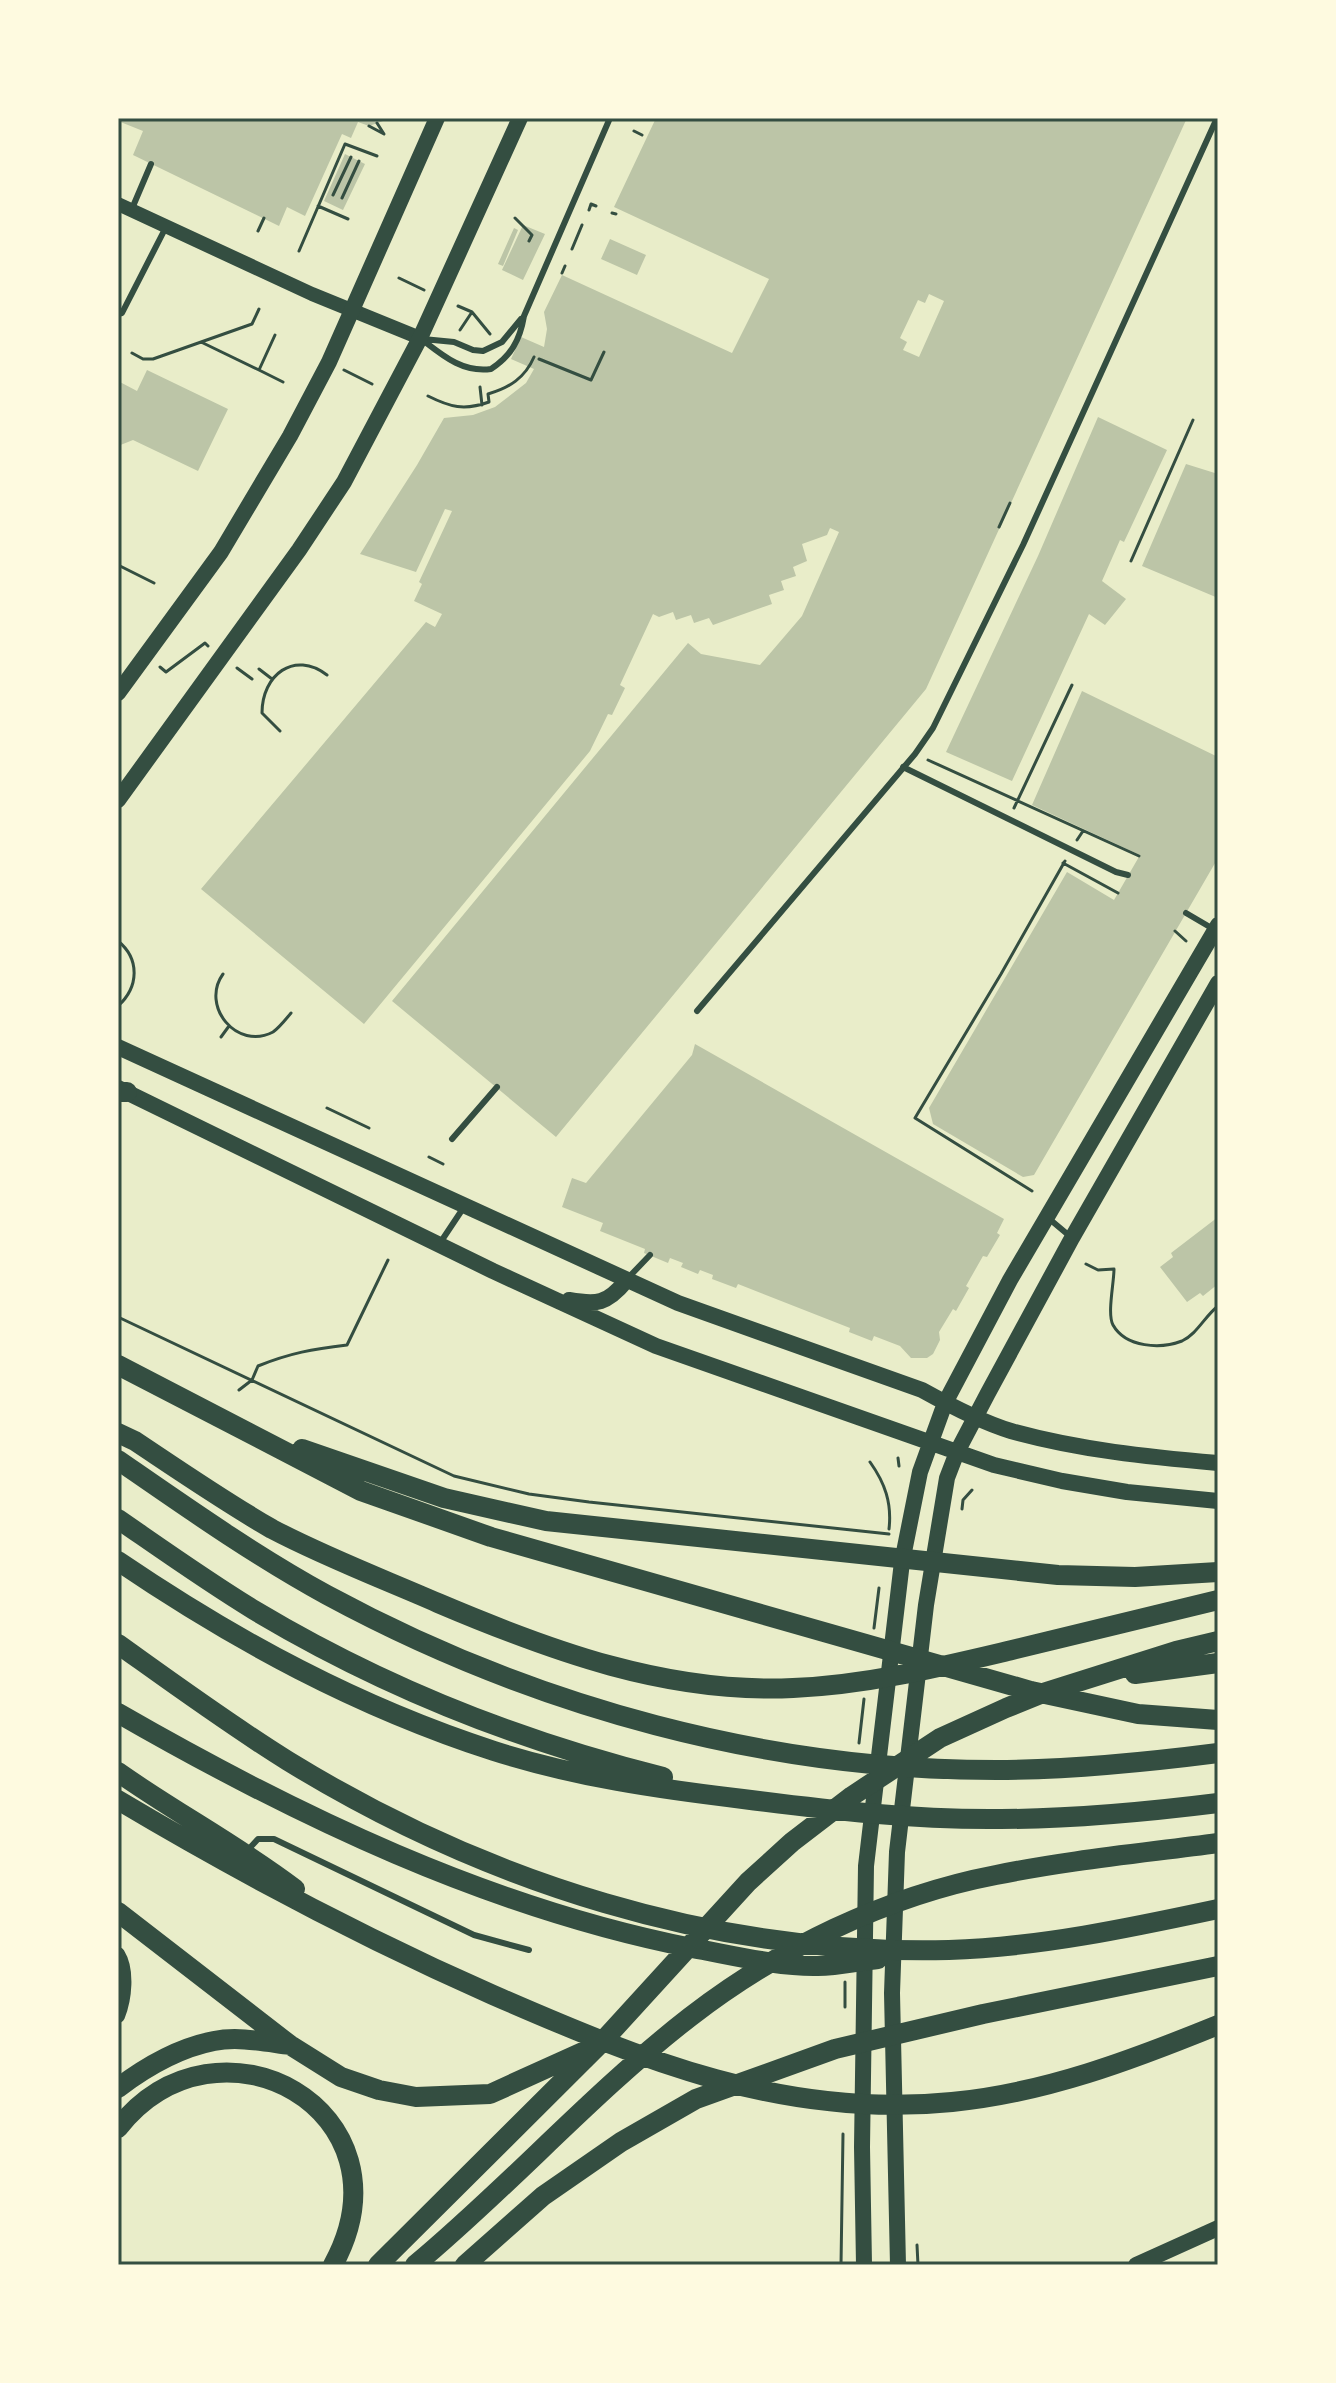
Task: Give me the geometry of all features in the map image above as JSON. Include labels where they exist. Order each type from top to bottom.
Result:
[{"type":"highway","points":[[118,1365],[361,1491],[443,1521],[540,1552],[1031,1691],[1112,1709],[1218,1720]]},
{"type":"highway","points":[[242,1428],[411,1487],[512,1515],[585,1527],[1095,1577],[1218,1572]]},
{"type":"highway","points":[[118,1433],[241,1511],[304,1545],[471,1617],[581,1657],[642,1675],[731,1688],[793,1688],[856,1682],[939,1667],[1218,1600]]},
{"type":"highway","points":[[118,1460],[282,1569],[372,1619],[467,1663],[612,1714],[703,1737],[777,1751],[880,1763],[1004,1770],[1111,1764],[1218,1753]]},
{"type":"highway","points":[[118,1519],[255,1611],[403,1688],[503,1729],[588,1757],[776,1803]]},
{"type":"highway","points":[[118,1561],[190,1609],[287,1665],[368,1704],[451,1736],[575,1773],[651,1787],[893,1815],[1000,1819],[1102,1816],[1218,1803]]},
{"type":"highway","points":[[378,2265],[601,2043],[748,1882],[792,1842],[852,1796],[940,1738],[1031,1698],[1176,1651],[1218,1641]]},
{"type":"highway","points":[[118,1644],[245,1733],[349,1795],[479,1857],[580,1896],[712,1930],[854,1948],[950,1950]]},
{"type":"highway","points":[[1083,1681],[1218,1663]]},
{"type":"highway","points":[[118,1713],[242,1781],[399,1855],[487,1889],[607,1928],[713,1952],[818,1966],[1010,1946],[1111,1931],[1218,1909]]},
{"type":"highway","points":[[118,1772],[262,1864],[343,1925]]},
{"type":"highway","points":[[118,1800],[343,1925],[526,2009],[658,2063],[750,2090],[814,2100],[883,2104],[953,2102],[1093,2073],[1218,2025]]},
{"type":"highway","points":[[415,2265],[470,2219],[623,2075],[689,2018],[755,1971],[835,1930],[931,1892],[994,1875],[1218,1843]]},
{"type":"highway","points":[[118,1912],[290,2045],[341,2077],[379,2090],[416,2097],[490,2094],[601,2043]]},
{"type":"highway","points":[[465,2265],[543,2196],[621,2142],[696,2099],[835,2049],[983,2014],[1218,1966]]},
{"type":"highway","points":[[118,2088],[161,2058],[215,2041],[290,2045]]},
{"type":"highway","points":[[118,2128],[156,2093],[199,2076],[230,2073],[259,2076],[282,2084],[307,2099],[334,2126],[341,2137],[349,2164],[351,2210],[346,2234],[333,2265]]},
{"type":"highway","points":[[429,2265],[470,2219]]},
{"type":"main road","points":[[118,693],[221,552],[257,494],[329,362],[437,118]]},
{"type":"main road","points":[[118,800],[318,522],[361,452],[420,338],[520,118]]},
{"type":"main road","points":[[864,2265],[862,2147],[866,1866],[902,1562],[920,1472],[945,1403],[1047,1217],[1217,929]]},
{"type":"main road","points":[[898,2265],[892,1993],[897,1852],[940,1510],[947,1478],[957,1452],[1072,1238],[1218,983]]},
{"type":"main road","points":[[118,1047],[626,1281],[743,1328],[922,1390],[1009,1430],[1098,1450],[1218,1463]]},
{"type":"main road","points":[[121,1091],[656,1346],[994,1465],[1127,1492],[1218,1501]]},
{"type":"main road","points":[[544,1295],[596,1303],[614,1296],[626,1281]]},
{"type":"main road","points":[[1136,2265],[1218,2228]]},
{"type":"main road","points":[[1149,2265],[1170,2251]]},
{"type":"street","points":[[125,207],[351,311],[420,338]]},
{"type":"street","points":[[118,1954],[124,1972],[123,2004],[118,2016]]},
{"type":"lane","points":[[420,338],[455,364],[481,371],[500,363],[514,347],[524,316],[610,118]]},
{"type":"lane","points":[[697,1011],[915,754],[953,691],[1217,118]]},
{"type":"lane","points":[[125,207],[151,164]]},
{"type":"lane","points":[[118,314],[122,313],[131,298],[166,227]]},
{"type":"lane","points":[[420,338],[454,342],[483,351],[502,342],[524,316]]},
{"type":"lane","points":[[903,767],[1116,872],[1128,875]]},
{"type":"lane","points":[[1186,913],[1217,929]]},
{"type":"lane","points":[[452,1139],[497,1087]]},
{"type":"lane","points":[[440,1243],[464,1207]]},
{"type":"lane","points":[[1047,1217],[1072,1238]]},
{"type":"lane","points":[[626,1281],[650,1255]]},
{"type":"lane","points":[[245,1854],[258,1839],[274,1839],[474,1935],[529,1950]]},
{"type":"path","points":[[369,126],[384,134],[377,123]]},
{"type":"path","points":[[634,131],[642,135]]},
{"type":"path","points":[[299,251],[345,144],[377,156]]},
{"type":"path","points":[[332,154],[339,157]]},
{"type":"path","points":[[333,195],[351,157]]},
{"type":"path","points":[[342,198],[359,161]]},
{"type":"path","points":[[589,210],[591,204],[596,206]]},
{"type":"path","points":[[318,206],[348,219]]},
{"type":"path","points":[[309,208],[316,212]]},
{"type":"path","points":[[258,231],[264,218]]},
{"type":"path","points":[[515,218],[532,235],[529,241]]},
{"type":"path","points":[[572,249],[582,225]]},
{"type":"path","points":[[560,270],[562,273],[565,266]]},
{"type":"path","points":[[399,278],[424,290]]},
{"type":"path","points":[[458,306],[472,312],[492,337]]},
{"type":"path","points":[[132,353],[143,359],[153,359],[252,324],[259,309]]},
{"type":"path","points":[[460,330],[472,312]]},
{"type":"path","points":[[259,370],[275,335]]},
{"type":"path","points":[[201,342],[283,382]]},
{"type":"path","points":[[428,396],[457,409],[482,405],[489,402],[488,394],[515,383],[537,358],[591,380],[604,352]]},
{"type":"path","points":[[344,370],[372,384]]},
{"type":"path","points":[[480,387],[482,405]]},
{"type":"path","points":[[1131,561],[1193,420]]},
{"type":"path","points":[[999,527],[1010,503]]},
{"type":"path","points":[[118,565],[154,583]]},
{"type":"path","points":[[160,667],[166,672],[205,643],[211,648]]},
{"type":"path","points":[[280,731],[262,713],[262,701],[272,679],[281,671],[303,664],[315,666],[327,675]]},
{"type":"path","points":[[237,668],[252,679]]},
{"type":"path","points":[[259,669],[272,679]]},
{"type":"path","points":[[1008,818],[1019,801],[1072,685]]},
{"type":"path","points":[[915,754],[1139,856]]},
{"type":"path","points":[[1032,1191],[915,1118],[1083,831]]},
{"type":"path","points":[[1063,863],[1118,893]]},
{"type":"path","points":[[1175,931],[1186,941]]},
{"type":"path","points":[[118,941],[131,956],[135,977],[127,997],[118,1006]]},
{"type":"path","points":[[223,974],[215,1000],[218,1013],[229,1026],[243,1034],[264,1035],[276,1030],[291,1013]]},
{"type":"path","points":[[221,1037],[229,1026]]},
{"type":"path","points":[[327,1108],[369,1128]]},
{"type":"path","points":[[429,1157],[443,1164]]},
{"type":"path","points":[[239,1390],[252,1380],[258,1366],[295,1352],[347,1345],[388,1260]]},
{"type":"path","points":[[1086,1264],[1098,1270],[1114,1269],[1110,1311],[1113,1326],[1131,1341],[1155,1347],[1184,1340],[1218,1306]]},
{"type":"path","points":[[118,1317],[454,1476],[589,1502],[889,1534]]},
{"type":"path","points":[[897,1467],[898,1458]]},
{"type":"building","points":[[118,118],[384,118],[369,126],[358,122],[351,138],[342,134],[305,216],[287,207],[279,226],[133,155],[143,131],[118,121]]},
{"type":"building","points":[[656,118],[1187,118],[926,689],[556,1137],[392,1001],[688,643],[701,654],[760,665],[802,616],[839,532],[830,528],[827,535],[802,544],[807,561],[793,567],[796,576],[781,581],[784,590],[769,595],[772,604],[713,625],[709,618],[694,623],[691,615],[676,620],[673,612],[659,617],[653,614],[620,685],[625,688],[590,751],[364,1024],[201,889],[426,622],[435,627],[442,614],[414,601],[422,584],[419,582],[452,511],[445,509],[416,572],[360,554],[444,418],[473,415],[495,407],[526,383],[534,369],[511,359],[521,337],[544,347],[547,329],[544,312],[562,275],[732,353],[769,279],[614,207]],"holes":[[[929,294],[944,301],[919,357],[903,350],[907,342],[900,338],[918,300],[925,303]]]},
{"type":"building","points":[[345,154],[365,164],[343,210],[324,201]]},
{"type":"building","points":[[523,225],[545,234],[523,280],[502,270]]},
{"type":"building","points":[[514,228],[518,230],[503,266],[498,264]]},
{"type":"building","points":[[610,239],[646,255],[637,275],[601,259]]},
{"type":"building","points":[[147,370],[228,409],[198,471],[133,440],[118,446],[118,381],[137,391]]},
{"type":"building","points":[[1098,417],[1167,450],[1102,581],[1126,599],[1105,625],[1089,614],[1012,781],[946,752],[1038,556]]},
{"type":"building","points":[[1186,464],[1218,474],[1218,598],[1142,566]]},
{"type":"building","points":[[1082,691],[1218,757],[1218,858],[1034,1175],[1023,1177],[933,1124],[929,1108],[1067,872],[1114,900],[1140,855],[1032,805]]},
{"type":"building","points":[[695,1044],[1004,1219],[997,1233],[1000,1235],[987,1257],[983,1256],[956,1311],[953,1309],[939,1332],[940,1340],[933,1354],[927,1358],[911,1358],[900,1346],[874,1336],[872,1341],[849,1332],[850,1328],[738,1284],[736,1288],[712,1279],[713,1275],[700,1270],[698,1274],[670,1258],[668,1263],[644,1253],[645,1249],[600,1231],[603,1223],[562,1207],[572,1178],[586,1183],[692,1055]]},
{"type":"building","points":[[1218,1217],[1218,1284],[1203,1296],[1200,1293],[1187,1302],[1160,1267],[1173,1257],[1171,1253]]}]
